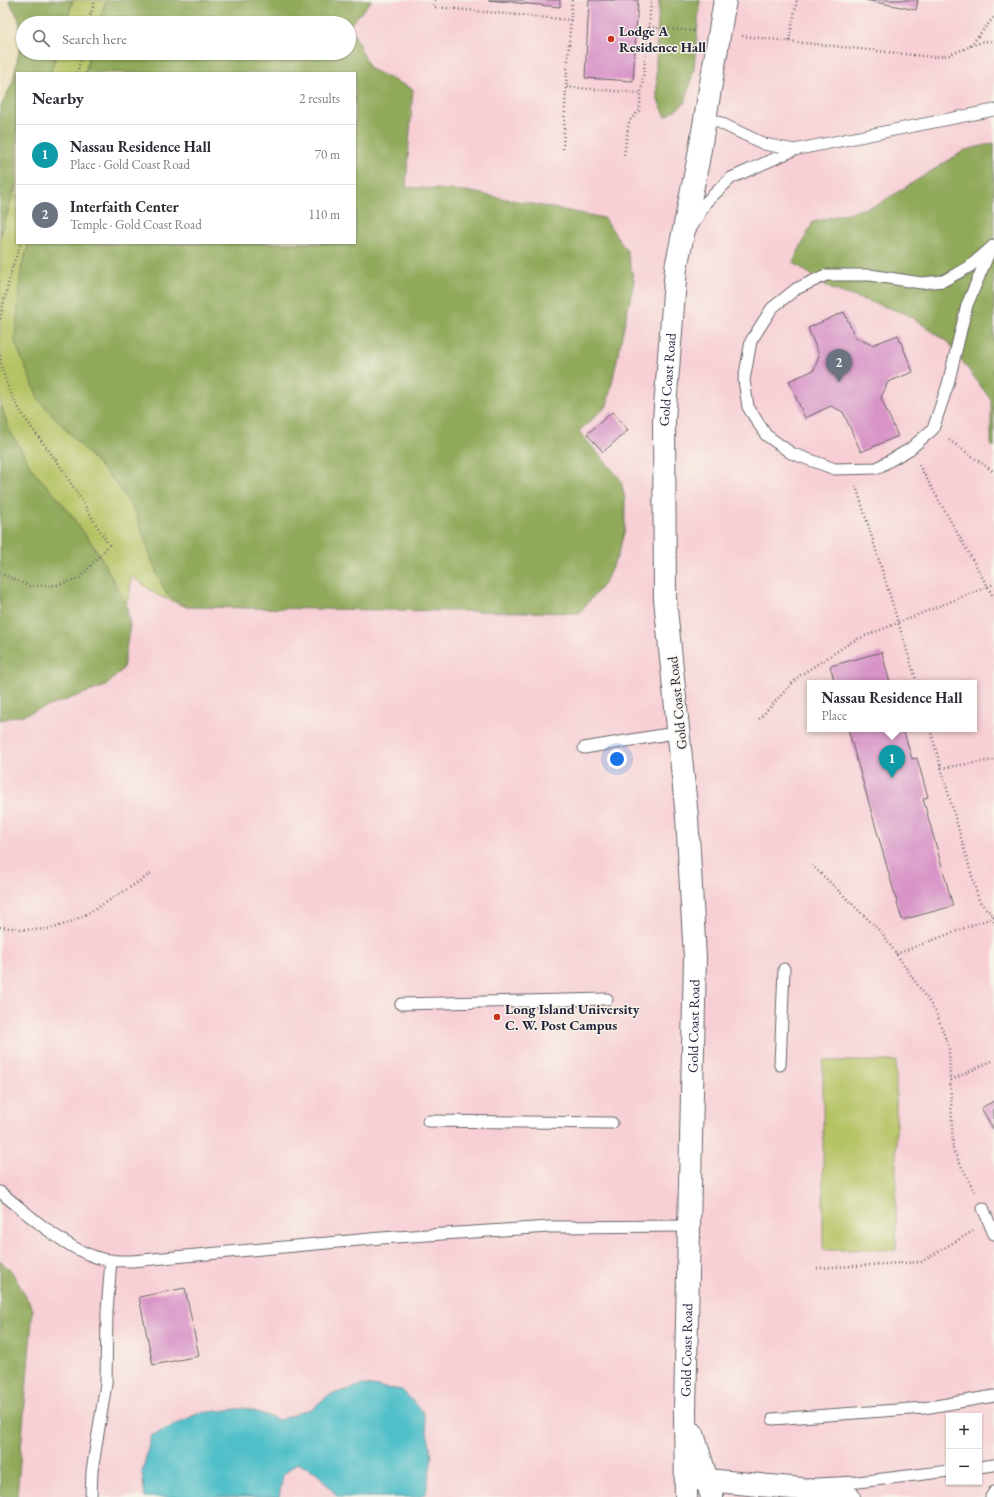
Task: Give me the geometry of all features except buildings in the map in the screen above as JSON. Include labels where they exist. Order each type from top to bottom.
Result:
[{"type":"street","name":"Gold Coast Road","points":[[698,1488],[685,1410],[695,958],[687,817],[680,732],[665,599],[664,420],[676,268],[706,116],[725,0]]},
{"type":"street","points":[[698,1488],[788,1491],[849,1497]]},
{"type":"lane","points":[[681,244],[706,202],[731,178],[794,150],[994,110]]},
{"type":"lane","points":[[706,116],[764,144],[794,150]]},
{"type":"lane","points":[[993,247],[967,305],[948,384],[933,429],[910,449],[877,468],[835,469],[792,453],[766,435],[748,407],[744,380],[751,341],[772,308],[796,289],[826,275],[870,276],[921,283],[943,281],[969,267],[993,247]]},
{"type":"lane","points":[[584,748],[680,732]]},
{"type":"lane","points":[[780,1065],[784,969]]},
{"type":"lane","points":[[401,1004],[607,999]]},
{"type":"lane","points":[[428,1120],[612,1123]]},
{"type":"lane","points":[[0,1192],[67,1244],[92,1256],[111,1260],[132,1261],[381,1238],[549,1227],[690,1226]]},
{"type":"lane","points":[[983,1208],[994,1234]]},
{"type":"lane","points":[[91,1497],[92,1471],[106,1384],[107,1312],[111,1260]]},
{"type":"lane","points":[[773,1419],[924,1408],[994,1396]]},
{"type":"lane","points":[[982,1467],[994,1465]]},
{"type":"lane","points":[[788,1491],[946,1471]]},
{"type":"lane","points":[[991,1497],[994,1492]]},
{"type":"path","points":[[90,16],[95,0]]},
{"type":"path","points":[[435,0],[434,7],[571,20]]},
{"type":"path","points":[[563,150],[572,0]]},
{"type":"path","points":[[624,155],[629,120],[639,112],[651,0]]},
{"type":"path","points":[[789,42],[796,0]]},
{"type":"path","points":[[970,46],[994,17]]},
{"type":"path","points":[[649,27],[701,32]]},
{"type":"path","points":[[740,36],[932,57],[949,55],[984,41],[994,42]]},
{"type":"path","points":[[77,72],[81,60]]},
{"type":"path","points":[[566,87],[641,93]]},
{"type":"path","points":[[0,319],[12,268],[21,244]]},
{"type":"path","points":[[0,354],[2,370],[12,396],[32,430],[61,468],[108,545],[80,578],[58,585],[29,586],[0,574]]},
{"type":"path","points":[[933,429],[994,472]]},
{"type":"path","points":[[910,449],[994,598]]},
{"type":"path","points":[[850,468],[899,622],[915,680]]},
{"type":"path","points":[[759,719],[800,676],[853,641],[994,584]]},
{"type":"path","points":[[931,732],[979,901],[994,917],[994,923]]},
{"type":"path","points":[[941,768],[994,760]]},
{"type":"path","points":[[812,865],[882,933],[936,1012],[949,1048],[952,1080],[953,1150],[983,1208]]},
{"type":"path","points":[[0,927],[46,929],[61,926],[75,920],[151,874]]},
{"type":"path","points":[[896,954],[994,917]]},
{"type":"path","points":[[952,1080],[994,1060]]},
{"type":"path","points":[[817,1268],[921,1262],[989,1222]]},
{"type":"shaded area","name":"Long Island University C. W. Post Campus","points":[[73,0],[994,0],[994,1497],[17,1497],[33,1310],[0,1305],[0,237],[16,184],[16,244],[356,244],[356,72],[50,72],[55,60],[356,60],[356,16],[68,16]]},
{"type":"green space","points":[[9,0],[73,0],[68,16],[17,16]]},
{"type":"green space","points":[[73,0],[106,0],[101,16],[68,16]]},
{"type":"green space","points":[[106,0],[372,0],[356,18],[356,16],[101,16]]},
{"type":"green space","points":[[659,0],[700,0],[694,69],[685,103],[666,117],[657,98],[656,61]]},
{"type":"green space","points":[[356,38],[370,69],[413,89],[406,187],[466,191],[604,218],[627,251],[634,281],[607,406],[579,431],[621,480],[625,499],[625,529],[618,555],[604,584],[579,613],[187,607],[167,595],[156,572],[136,514],[118,486],[39,400],[15,342],[21,269],[29,244],[356,244],[356,72],[85,72],[88,60],[356,60]]},
{"type":"green space","points":[[17,60],[55,60],[50,72],[16,72],[16,184],[0,237],[0,108],[12,84]]},
{"type":"green space","points":[[55,60],[88,60],[85,72],[50,72]]},
{"type":"green space","points":[[994,143],[994,447],[991,445],[991,400],[948,342],[907,314],[831,289],[793,262],[813,222],[877,205],[965,150]]},
{"type":"green space","points":[[16,184],[16,244],[29,244],[21,269],[39,400],[118,486],[136,514],[156,572],[167,595],[187,607],[157,595],[131,576],[130,594],[126,604],[98,552],[66,508],[32,469],[9,429],[0,402],[0,237]]},
{"type":"green space","points":[[0,402],[9,429],[32,469],[66,508],[98,552],[126,604],[130,625],[123,669],[106,686],[23,715],[0,720]]},
{"type":"green space","points":[[823,1061],[896,1061],[896,1250],[823,1250]]},
{"type":"green space","points":[[0,1260],[12,1272],[33,1309],[17,1497],[0,1497]]},
{"type":"water","points":[[363,1385],[402,1390],[423,1412],[432,1456],[426,1493],[419,1497],[338,1497],[316,1472],[297,1463],[283,1475],[279,1497],[145,1497],[142,1473],[151,1436],[199,1413],[246,1408],[279,1420],[313,1408],[329,1395]]},
{"type":"place","name":"Lodge A Residence Hall","points":[[611,39]]},
{"type":"place","name":"Interfaith Center","points":[[839,382]]},
{"type":"place","name":"Nassau Residence Hall","points":[[892,778]]},
{"type":"place","name":"Long Island University C. W. Post Campus","points":[[497,1017]]}]
